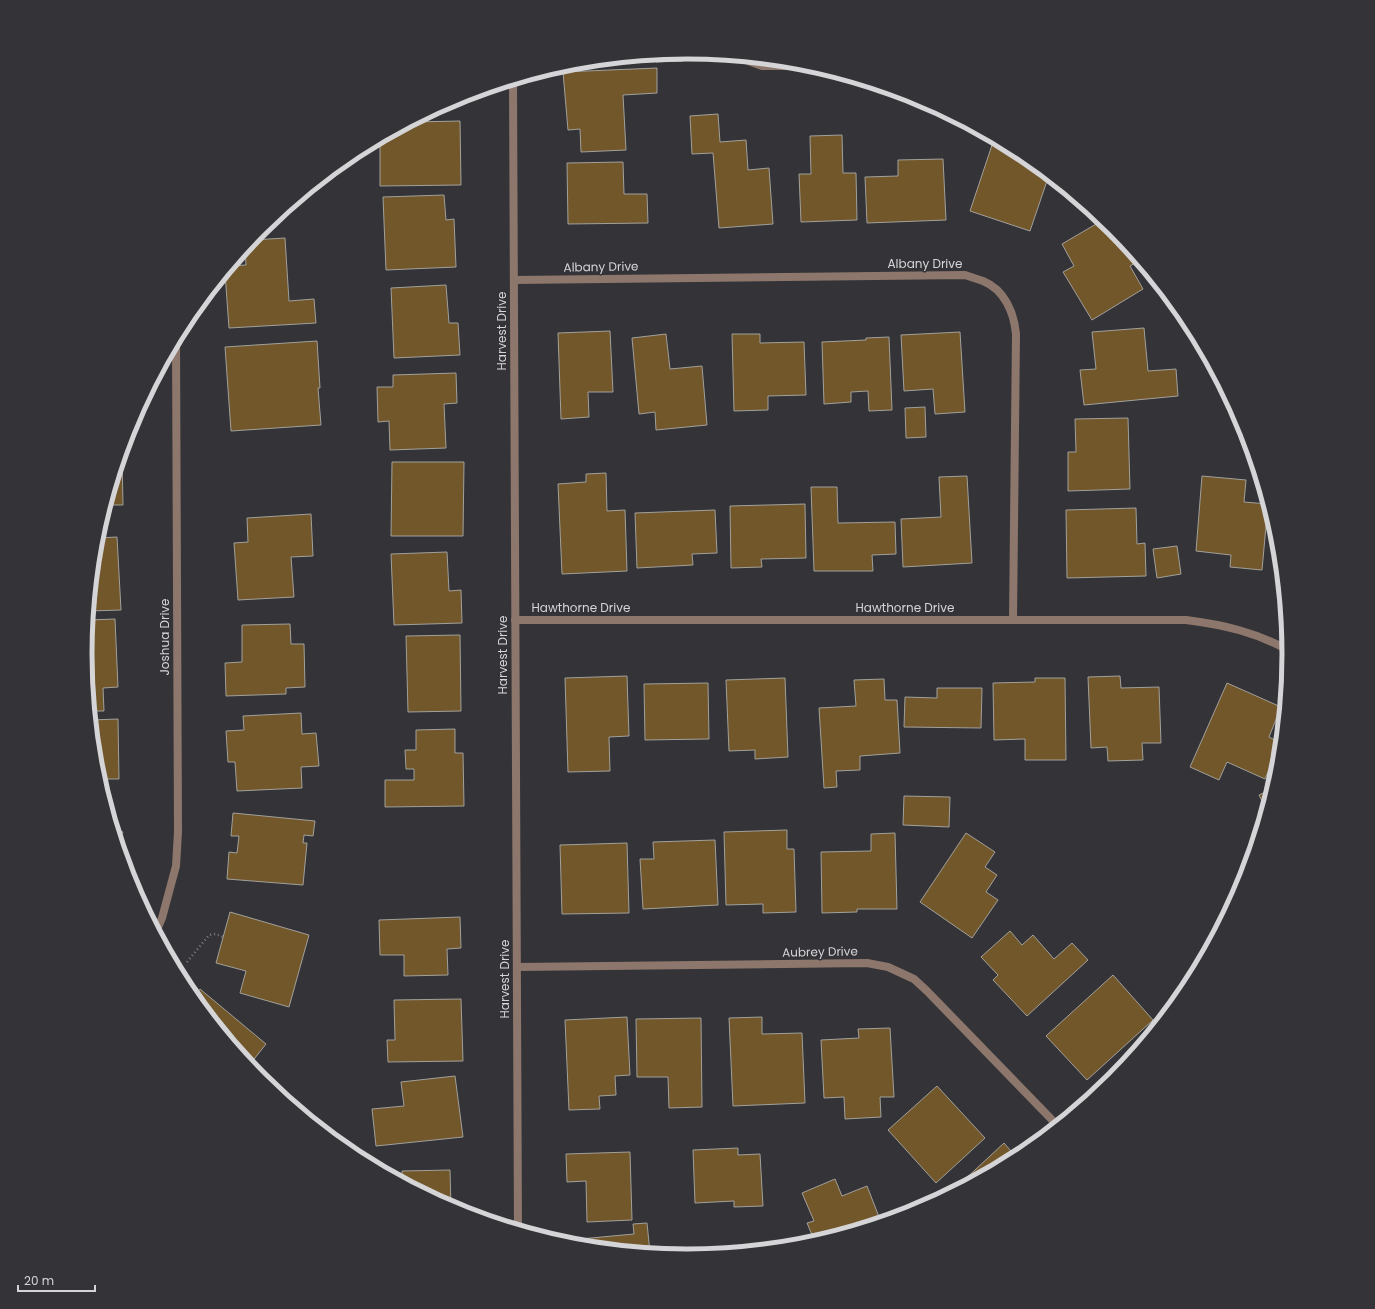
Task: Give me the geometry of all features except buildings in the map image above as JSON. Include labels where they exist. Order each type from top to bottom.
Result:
[{"type":"street","points":[[753,63],[762,66],[778,66]]},
{"type":"street","name":"Harvest Drive","points":[[513,85],[518,1225]]},
{"type":"street","name":"Albany Drive","points":[[514,280],[965,275],[985,282],[999,292],[1010,306],[1016,328],[1013,620]]},
{"type":"street","name":"Joshua Drive","points":[[158,927],[176,866],[178,832],[176,350]]},
{"type":"street","name":"Hawthorne Drive","points":[[515,620],[1186,620],[1217,624],[1245,631],[1283,646]]},
{"type":"street","name":"Aubrey Drive","points":[[517,967],[867,963],[888,967],[914,979],[927,991],[1055,1123]]},
{"type":"path","points":[[187,962],[209,935],[216,934],[223,937]]}]
